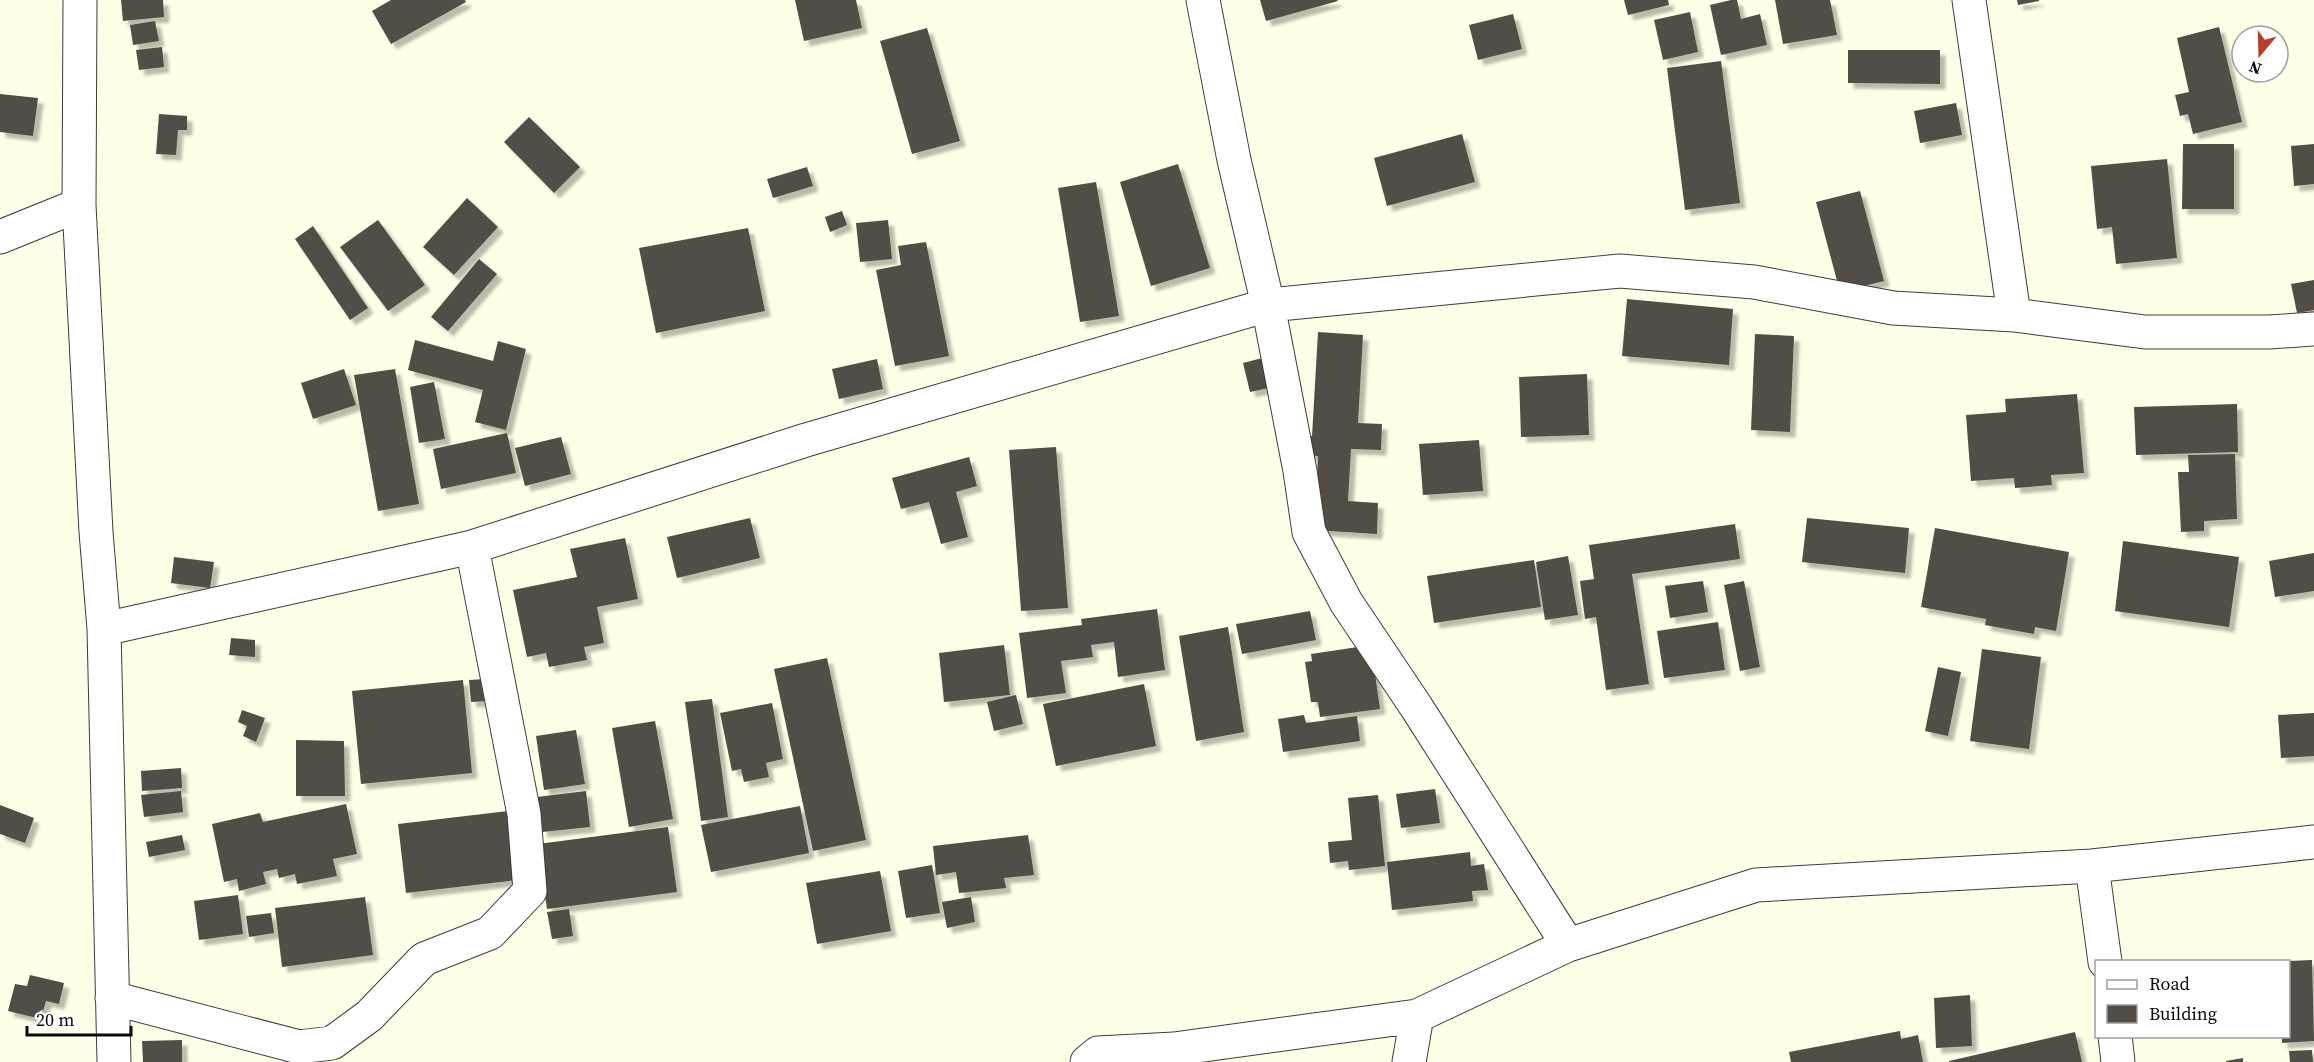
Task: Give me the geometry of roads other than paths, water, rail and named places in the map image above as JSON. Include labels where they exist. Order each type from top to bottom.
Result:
[{"type":"street","points":[[80,0],[79,205],[96,532],[104,629],[114,1062]]},
{"type":"street","points":[[1203,0],[1234,160],[1268,305],[1300,471],[1309,532],[1346,602],[1417,708],[1568,945]]},
{"type":"street","points":[[1969,0],[2014,315]]},
{"type":"street","points":[[0,237],[79,205]]},
{"type":"street","points":[[104,629],[472,547],[806,440],[1268,305],[1620,271],[1754,282],[1893,308],[2014,315],[2145,332],[2269,332],[2314,329]]},
{"type":"street","points":[[112,998],[299,1047],[332,1043],[369,1016],[424,959],[490,933],[530,891],[524,814],[472,547]]},
{"type":"street","points":[[1087,1062],[1098,1053],[1174,1049],[1417,1016],[1568,945],[1756,885],[2092,866],[2314,842]]},
{"type":"street","points":[[2092,866],[2105,960]]},
{"type":"street","points":[[1409,1062],[1417,1016]]},
{"type":"street","points":[[2115,1038],[2118,1062]]}]
